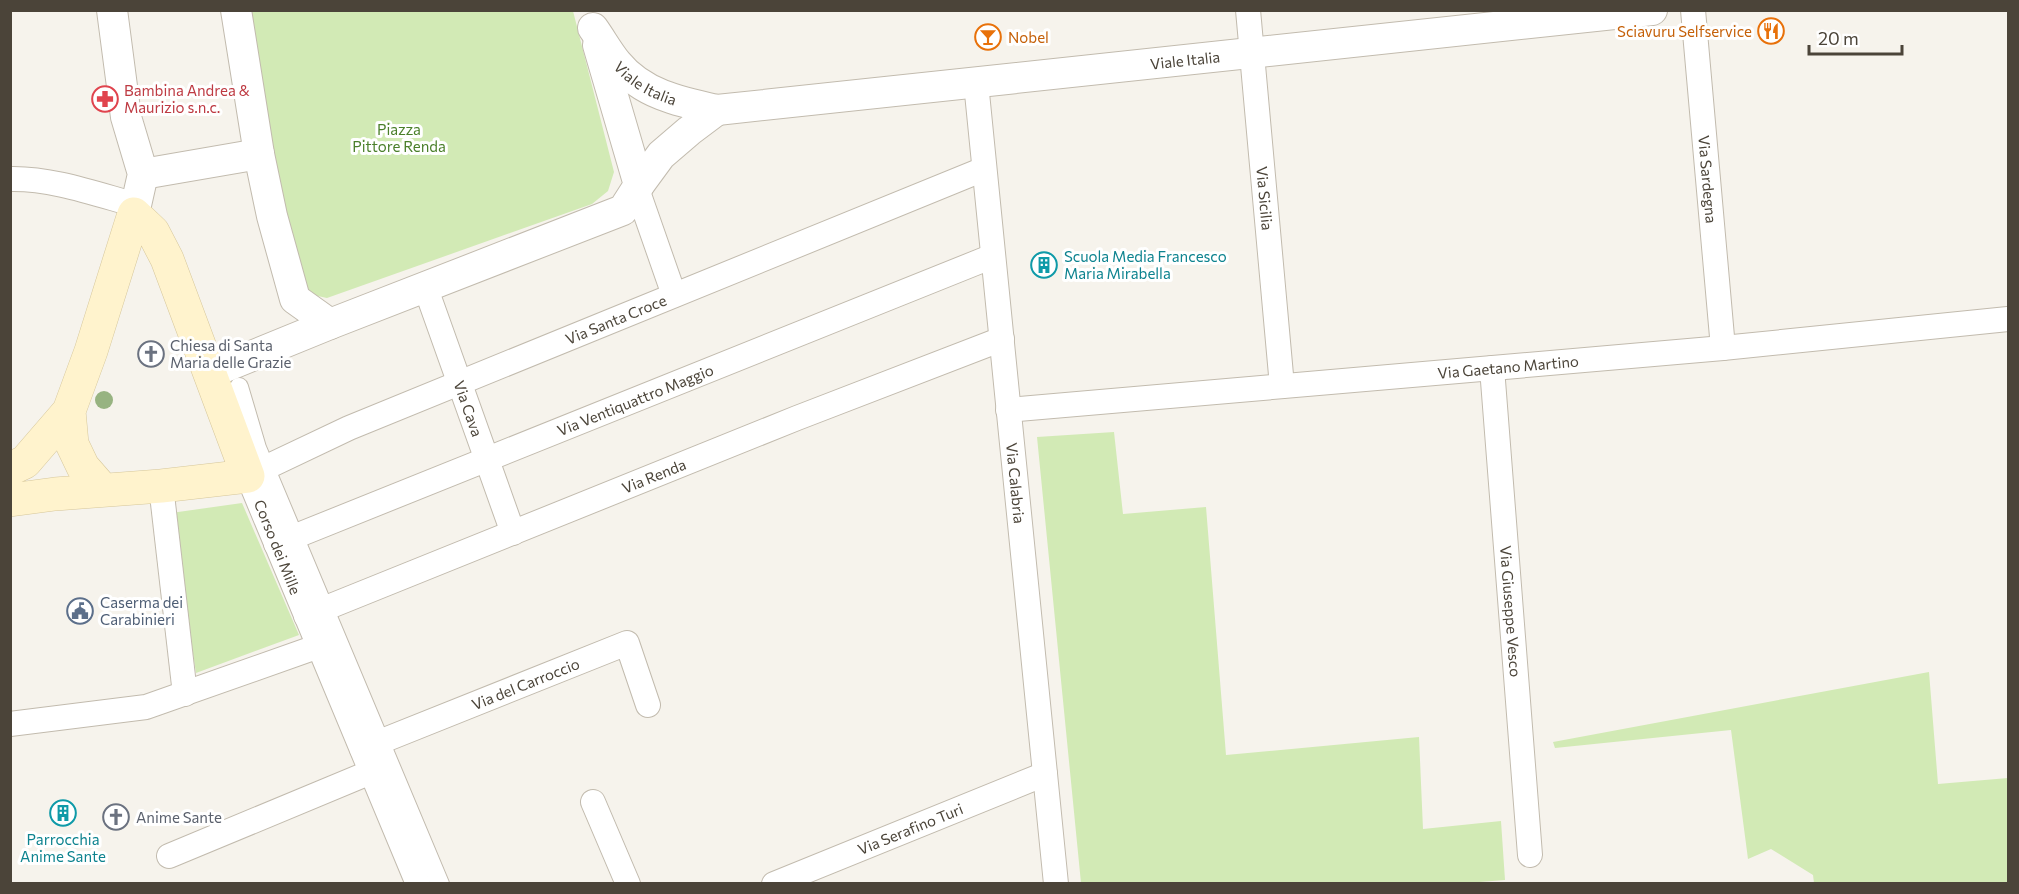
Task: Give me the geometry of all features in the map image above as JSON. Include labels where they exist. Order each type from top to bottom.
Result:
[{"type":"main road","name":"Corso dei Mille","points":[[135,209],[153,232],[167,259],[210,373],[257,472]]},
{"type":"main road","points":[[10,469],[25,462],[69,411],[91,351],[135,209]]},
{"type":"main road","points":[[69,411],[72,444],[83,467],[103,490]]},
{"type":"main road","points":[[10,500],[160,486],[257,472]]},
{"type":"street","points":[[10,179],[64,186],[135,209],[143,174],[126,117],[112,10]]},
{"type":"street","points":[[236,10],[259,154],[272,216],[295,299],[330,324]]},
{"type":"street","name":"Via Sicilia","points":[[1248,10],[1282,386]]},
{"type":"street","name":"Viale Italia","points":[[591,19],[617,64],[647,89],[679,102],[717,110],[1652,10]]},
{"type":"street","name":"Via Sardegna","points":[[1693,10],[1723,348]]},
{"type":"street","points":[[591,19],[638,187],[674,295]]},
{"type":"street","name":"Via Calabria","points":[[976,82],[1056,884]]},
{"type":"street","name":"Viale Italia","points":[[638,187],[661,154],[688,130],[717,110]]},
{"type":"street","points":[[143,174],[259,154]]},
{"type":"street","name":"Via Santa Croce","points":[[257,472],[349,428],[984,169]]},
{"type":"street","points":[[210,373],[425,286],[623,210],[638,187]]},
{"type":"street","name":"Via Ventiquattro Maggio","points":[[285,540],[993,256]]},
{"type":"street","name":"Via Cava","points":[[425,286],[513,532]]},
{"type":"street","name":"Via Gaetano Martino","points":[[1008,410],[1723,348],[2008,319]]},
{"type":"street","name":"Via Renda","points":[[315,612],[797,418],[1002,339]]},
{"type":"street","name":"Via Giuseppe Vesco","points":[[1492,368],[1530,855]]},
{"type":"street","name":"Corso dei Mille","points":[[239,387],[257,448],[257,472],[371,745],[371,772],[418,884]]},
{"type":"street","points":[[160,486],[185,694]]},
{"type":"street","name":"Corso dei Mille","points":[[315,612],[319,646],[440,884]]},
{"type":"street","name":"Via del Carroccio","points":[[371,745],[627,643],[648,705]]},
{"type":"street","points":[[10,724],[146,707],[319,646]]},
{"type":"street","points":[[169,856],[371,772]]},
{"type":"street","name":"Via Serafino Turi","points":[[774,884],[1045,774]]},
{"type":"street","points":[[593,802],[628,884]]},
{"type":"green space","name":"Piazza Pittore Renda","points":[[248,11],[573,11],[614,172],[608,191],[592,204],[327,298],[313,295],[301,283],[283,210]]},
{"type":"green space","points":[[1114,432],[1123,514],[1206,507],[1226,755],[1419,737],[1423,829],[1501,821],[1505,880],[1454,884],[1081,883],[1037,437]]},
{"type":"green space","points":[[242,503],[299,635],[196,673],[171,513]]},
{"type":"green space","points":[[1929,672],[1938,784],[2008,778],[2008,883],[1814,883],[1813,875],[1771,849],[1748,859],[1731,730],[1555,748],[1553,742]]},
{"type":"place","name":"Sciavuru Selfservice","points":[[1771,31]]},
{"type":"place","name":"Nobel","points":[[988,37]]},
{"type":"place","name":"Bambina Andrea & Maurizio s.n.c.","points":[[105,99]]},
{"type":"place","name":"Scuola Media Francesco Maria Mirabella","points":[[1044,265]]},
{"type":"place","name":"Chiesa di Santa Maria delle Grazie","points":[[151,354]]},
{"type":"place","name":"Caserma dei Carabinieri","points":[[80,611]]},
{"type":"place","name":"Parrocchia Anime Sante","points":[[63,813]]},
{"type":"place","name":"Anime Sante","points":[[116,817]]}]
